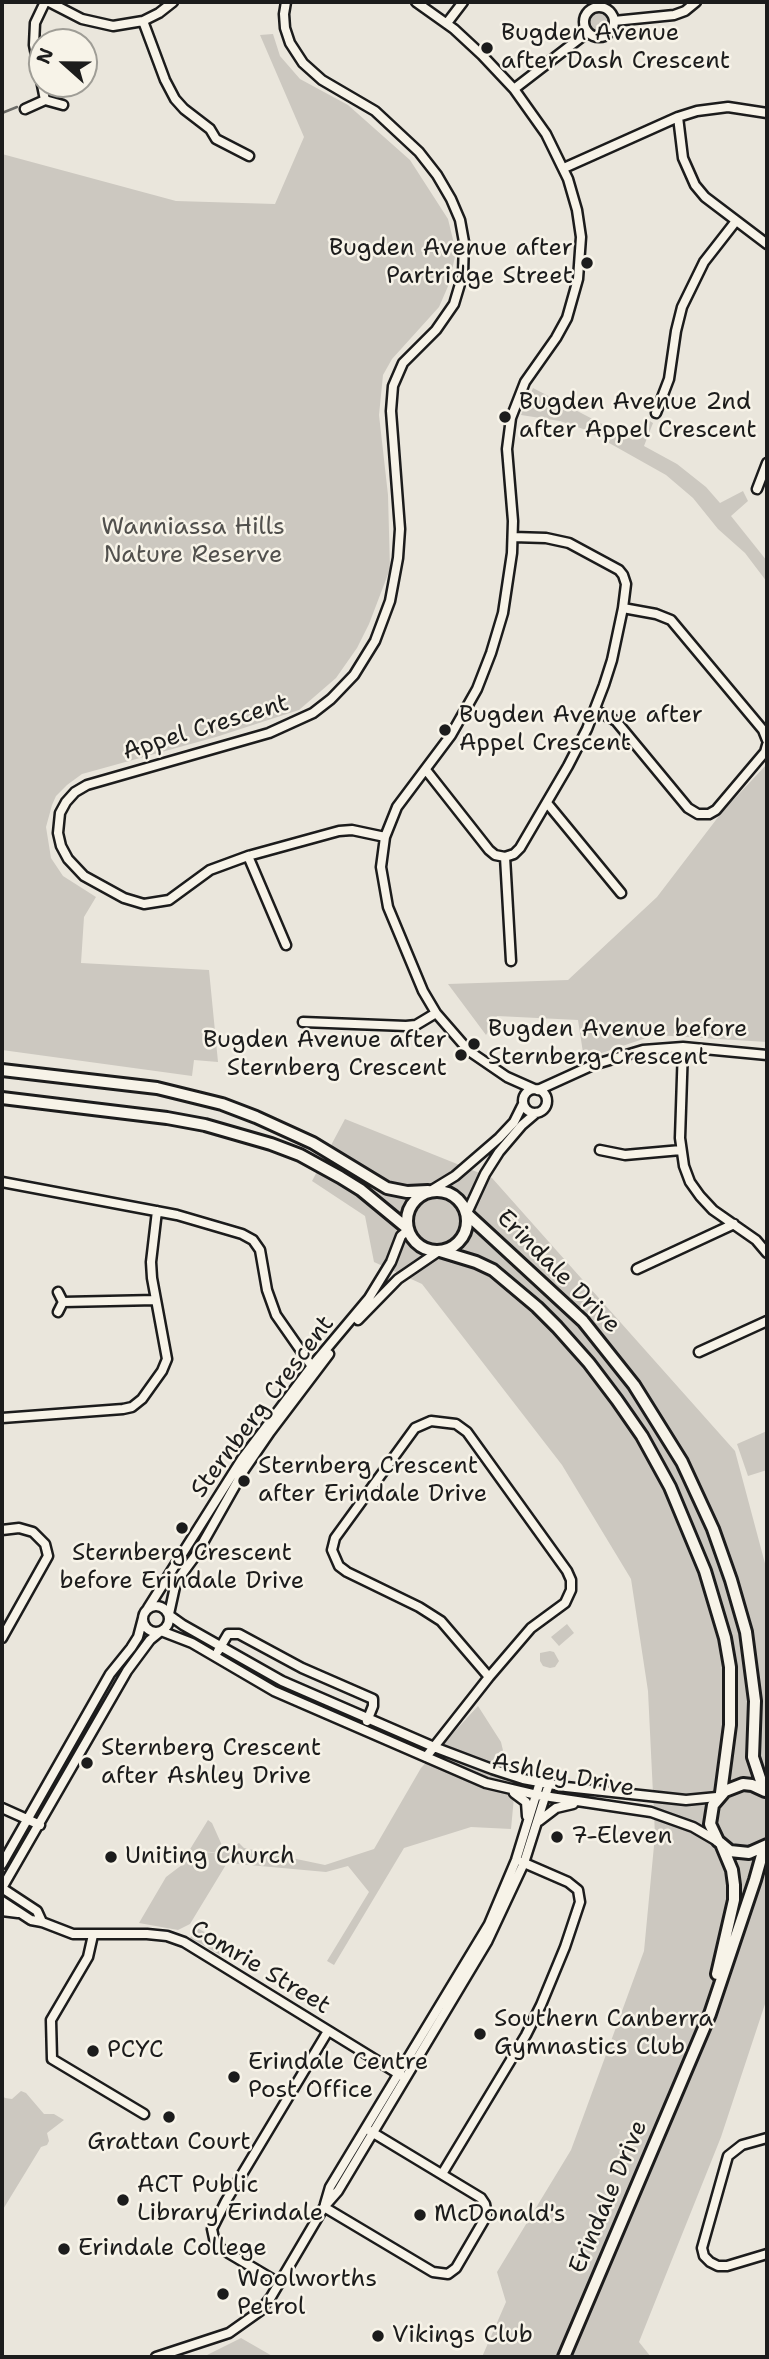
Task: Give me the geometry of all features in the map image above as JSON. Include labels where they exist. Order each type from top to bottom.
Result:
[{"type":"main road","points":[[2,1070],[147,1087],[222,1104],[303,1138],[387,1188],[407,1192],[451,1193],[461,1202],[467,1214],[466,1231],[460,1241],[451,1248],[440,1251],[422,1247],[413,1240],[407,1229],[361,1190],[300,1155],[241,1134],[167,1118],[2,1098]]},
{"type":"main road","points":[[407,1229],[410,1205],[418,1196],[430,1191]]},
{"type":"main road","name":"Erindale Drive","points":[[467,1214],[476,1220],[509,1256],[556,1294],[583,1321],[634,1385],[682,1462],[713,1529],[746,1632],[755,1701],[753,1757],[765,1792]]},
{"type":"main road","name":"Erindale Drive","points":[[440,1251],[477,1262],[493,1270],[537,1307],[589,1363],[617,1400],[664,1475],[709,1581],[730,1667],[730,1725],[719,1795],[713,1805],[710,1824],[732,1870],[734,1900],[693,2053]]},
{"type":"main road","points":[[719,1795],[733,1786],[743,1784],[765,1792]]},
{"type":"main road","points":[[720,1843],[740,1853],[750,1853],[765,1846]]},
{"type":"main road","name":"Erindale Drive","points":[[564,2357],[710,2014],[765,1846]]},
{"type":"street","points":[[45,100],[33,38],[35,23],[47,2],[98,24],[129,25],[159,13],[173,2]]},
{"type":"street","name":"Appel Crescent","points":[[286,2],[285,29],[293,50],[322,80],[375,111],[419,152],[451,199],[460,220],[464,242],[463,274],[454,303],[436,330],[403,363],[393,386],[391,411],[400,529],[390,601],[375,641],[354,675],[313,713],[269,733],[87,785],[75,792],[66,802],[57,826],[61,846],[78,871],[124,898],[144,904],[169,900],[210,870],[248,856],[339,831],[365,832],[386,837]]},
{"type":"street","points":[[416,2],[447,23],[482,54],[514,89],[546,134],[564,167],[577,210],[581,237],[580,269],[567,318],[525,383],[511,418],[507,449],[513,537],[508,584],[491,653],[477,689],[461,718],[426,770],[402,798],[392,817],[382,866],[388,907],[423,991],[436,1013],[466,1047],[507,1077],[516,1086],[526,1110],[536,1113]]},
{"type":"street","points":[[447,23],[463,2]]},
{"type":"street","points":[[614,21],[674,15],[685,11],[696,2]]},
{"type":"street","points":[[593,8],[604,8],[612,15],[614,21],[611,31],[602,37],[588,32],[585,16],[593,8]]},
{"type":"street","points":[[143,21],[175,99],[210,130],[216,139],[249,156]]},
{"type":"street","points":[[514,89],[588,32]]},
{"type":"street","points":[[25,109],[45,100],[62,104]]},
{"type":"street","points":[[564,167],[678,117],[718,108],[750,109],[767,113]]},
{"type":"street","points":[[678,117],[683,158],[688,172],[705,197],[767,244]]},
{"type":"street","points":[[656,413],[669,379],[682,307],[704,262],[736,221]]},
{"type":"street","points":[[757,489],[767,463]]},
{"type":"street","points":[[426,770],[489,850],[495,855],[505,857],[514,854],[568,766],[595,710],[612,660],[626,584],[619,570],[560,540],[513,537]]},
{"type":"street","points":[[595,710],[617,721],[688,808],[698,814],[709,814],[716,810],[765,752],[767,743],[763,730],[679,627],[661,615],[623,608]]},
{"type":"street","points":[[547,803],[621,893]]},
{"type":"street","points":[[248,856],[286,946]]},
{"type":"street","points":[[505,857],[511,961]]},
{"type":"street","points":[[303,1021],[406,1026],[416,1024],[436,1013]]},
{"type":"street","points":[[430,1191],[455,1176],[499,1138],[514,1122],[525,1094],[536,1089],[618,1056],[643,1050],[683,1047],[767,1055]]},
{"type":"street","points":[[683,1047],[681,1150],[690,1182],[713,1209],[756,1240],[767,1253]]},
{"type":"street","points":[[507,1077],[544,1093],[547,1101]]},
{"type":"street","points":[[467,1214],[485,1174],[499,1152],[522,1125],[545,1109],[554,1087],[565,1078]]},
{"type":"street","points":[[600,1150],[625,1155],[681,1150]]},
{"type":"street","points":[[2,1182],[158,1211],[242,1234],[253,1240],[260,1250],[275,1315],[314,1368]]},
{"type":"street","points":[[2,1418],[123,1409],[136,1405],[162,1371],[166,1359],[151,1262],[158,1211]]},
{"type":"street","points":[[637,1269],[734,1224]]},
{"type":"street","name":"Sternberg Crescent","points":[[148,1608],[226,1482],[369,1298],[407,1229]]},
{"type":"street","name":"Sternberg Crescent","points":[[314,1368],[386,1290],[440,1251]]},
{"type":"street","points":[[58,1292],[63,1302]]},
{"type":"street","points":[[63,1302],[156,1300]]},
{"type":"street","points":[[58,1312],[63,1302]]},
{"type":"street","points":[[699,1352],[767,1321]]},
{"type":"street","points":[[426,1757],[531,1628],[565,1603],[571,1590],[571,1580],[566,1571],[467,1433],[456,1424],[431,1421],[415,1428],[335,1538],[332,1550],[334,1558],[347,1572],[419,1606],[441,1621],[489,1677]]},
{"type":"street","name":"Sternberg Crescent","points":[[169,1614],[176,1582],[196,1555],[267,1430]]},
{"type":"street","points":[[2,1530],[24,1529],[37,1534],[46,1538],[47,1548],[46,1563],[2,1638]]},
{"type":"street","points":[[2,1864],[110,1674],[138,1637],[148,1608],[160,1605],[169,1614],[168,1626],[144,1648],[127,1671],[2,1888]]},
{"type":"street","name":"Ashley Drive","points":[[169,1614],[282,1681],[482,1766],[545,1783],[686,1800],[719,1795]]},
{"type":"street","points":[[143,1618],[148,1629],[161,1631]]},
{"type":"street","name":"Ashley Drive","points":[[161,1631],[186,1640],[274,1691],[486,1783],[541,1796],[651,1812],[693,1827],[720,1843]]},
{"type":"street","points":[[215,1656],[228,1634],[239,1633],[302,1668],[373,1699],[363,1730]]},
{"type":"street","points":[[527,1826],[545,1783]]},
{"type":"street","points":[[498,1785],[517,1794],[526,1802],[527,1826],[520,1861]]},
{"type":"street","points":[[620,1792],[626,1810]]},
{"type":"street","points":[[156,2357],[229,2333],[260,2311],[324,2207],[338,2191],[369,2131],[488,1933],[537,1823],[541,1796]]},
{"type":"street","points":[[537,1823],[556,1808],[583,1803]]},
{"type":"street","points":[[2,1808],[40,1825]]},
{"type":"street","points":[[442,2174],[526,2035],[565,1947],[580,1902],[578,1891],[568,1882],[520,1861]]},
{"type":"street","name":"Comrie Street","points":[[2,1888],[37,1911],[42,1922]]},
{"type":"street","name":"Comrie Street","points":[[2,1900],[31,1920],[73,1934],[147,1934],[176,1939],[402,2076]]},
{"type":"street","points":[[2,1910],[21,1913]]},
{"type":"street","points":[[93,1936],[88,1957],[51,2020],[52,2059],[144,2114]]},
{"type":"street","points":[[279,2283],[220,2248],[215,2243],[212,2229],[328,2031]]},
{"type":"street","points":[[324,2207],[433,2272],[448,2274],[456,2268],[487,2215],[487,2209],[481,2199],[369,2131]]},
{"type":"street","points":[[767,2138],[742,2146],[728,2156],[702,2248],[704,2256],[718,2266],[767,2255]]},
{"type":"green space","points":[[599,11],[607,14],[610,22],[607,30],[599,33],[591,30],[588,22],[591,14]]},
{"type":"green space","name":"Wanniassa Hills Nature Reserve","points":[[273,34],[280,56],[300,79],[348,105],[410,160],[448,219],[456,252],[449,284],[439,307],[392,359],[383,375],[379,415],[388,495],[390,569],[357,648],[336,678],[299,710],[216,737],[82,774],[56,796],[52,805],[46,827],[51,858],[63,876],[96,897],[84,917],[81,963],[209,970],[218,1062],[194,1060],[192,1076],[2,1050],[2,154],[176,201],[275,204],[304,137],[260,35]]},
{"type":"green space","points":[[533,388],[633,440],[645,418],[653,423],[644,446],[677,464],[706,487],[720,503],[743,491],[748,501],[731,516],[767,561],[767,582],[745,553],[718,529],[693,498],[666,475],[586,430],[560,421],[521,415]]},
{"type":"green space","points":[[767,764],[767,1042],[655,1035],[584,1059],[578,1020],[497,1016],[486,1035],[448,984],[568,980],[657,897],[722,812]]},
{"type":"green space","points":[[345,1119],[492,1178],[735,1451],[767,1571],[767,1998],[721,2137],[639,2342],[651,2357],[482,2357],[506,2302],[497,2272],[571,2150],[644,1951],[655,1835],[648,1691],[631,1579],[562,1465],[422,1284],[374,1262],[365,1216],[312,1181]]},
{"type":"green space","points":[[767,1431],[767,1470],[748,1476],[737,1444]]},
{"type":"green space","points":[[567,1624],[574,1633],[559,1646],[551,1637]]},
{"type":"green space","points":[[554,1652],[559,1661],[555,1667],[550,1668],[543,1666],[540,1653]]},
{"type":"green space","points":[[478,1706],[501,1742],[514,1797],[511,1829],[471,1827],[404,1848],[334,1965],[327,1961],[369,1892],[348,1866],[326,1872],[227,1863],[190,1924],[178,1930],[139,1923],[166,1877],[199,1852],[224,1853],[199,1851],[184,1859],[208,1820],[212,1823],[225,1852],[239,1843],[244,1848],[325,1865],[374,1849],[421,1768]]},
{"type":"green space","points":[[197,1928],[210,1935],[205,1946],[190,1938]]},
{"type":"green space","points":[[214,1937],[226,1944],[226,1950],[220,1955],[208,1948]]},
{"type":"green space","points":[[21,2091],[26,2093],[44,2114],[54,2114],[64,2120],[47,2133],[47,2145],[41,2147],[2,2211],[2,2095],[12,2099]]},
{"type":"green space","points":[[241,2338],[274,2357],[203,2357]]},
{"type":"waterway","points":[[2,113],[17,107]]},
{"type":"place","name":"Bugden Avenue after Dash Crescent","points":[[487,48]]},
{"type":"place","name":"Bugden Avenue after Partridge Street","points":[[587,263]]},
{"type":"place","name":"Bugden Avenue 2nd after Appel Crescent","points":[[505,417]]},
{"type":"place","name":"Bugden Avenue after Appel Crescent","points":[[445,730]]},
{"type":"place","name":"Bugden Avenue before Sternberg Crescent","points":[[474,1044]]},
{"type":"place","name":"Bugden Avenue after Sternberg Crescent","points":[[461,1055]]},
{"type":"place","name":"Sternberg Crescent after Erindale Drive","points":[[244,1481]]},
{"type":"place","name":"Sternberg Crescent before Erindale Drive","points":[[182,1528]]},
{"type":"place","name":"Sternberg Crescent after Ashley Drive","points":[[87,1763]]},
{"type":"place","name":"7-Eleven","points":[[557,1837]]},
{"type":"place","name":"Uniting Church","points":[[111,1857]]},
{"type":"place","name":"Southern Canberra Gymnastics Club","points":[[480,2034]]},
{"type":"place","name":"PCYC","points":[[93,2051]]},
{"type":"place","name":"Erindale Centre Post Office","points":[[234,2077]]},
{"type":"place","name":"Grattan Court","points":[[169,2117]]},
{"type":"place","name":"ACT Public Library Erindale","points":[[123,2200]]},
{"type":"place","name":"McDonald's","points":[[420,2215]]},
{"type":"place","name":"Erindale College","points":[[64,2249]]},
{"type":"place","name":"Woolworths Petrol","points":[[223,2294]]},
{"type":"place","name":"Vikings Club","points":[[378,2336]]}]
